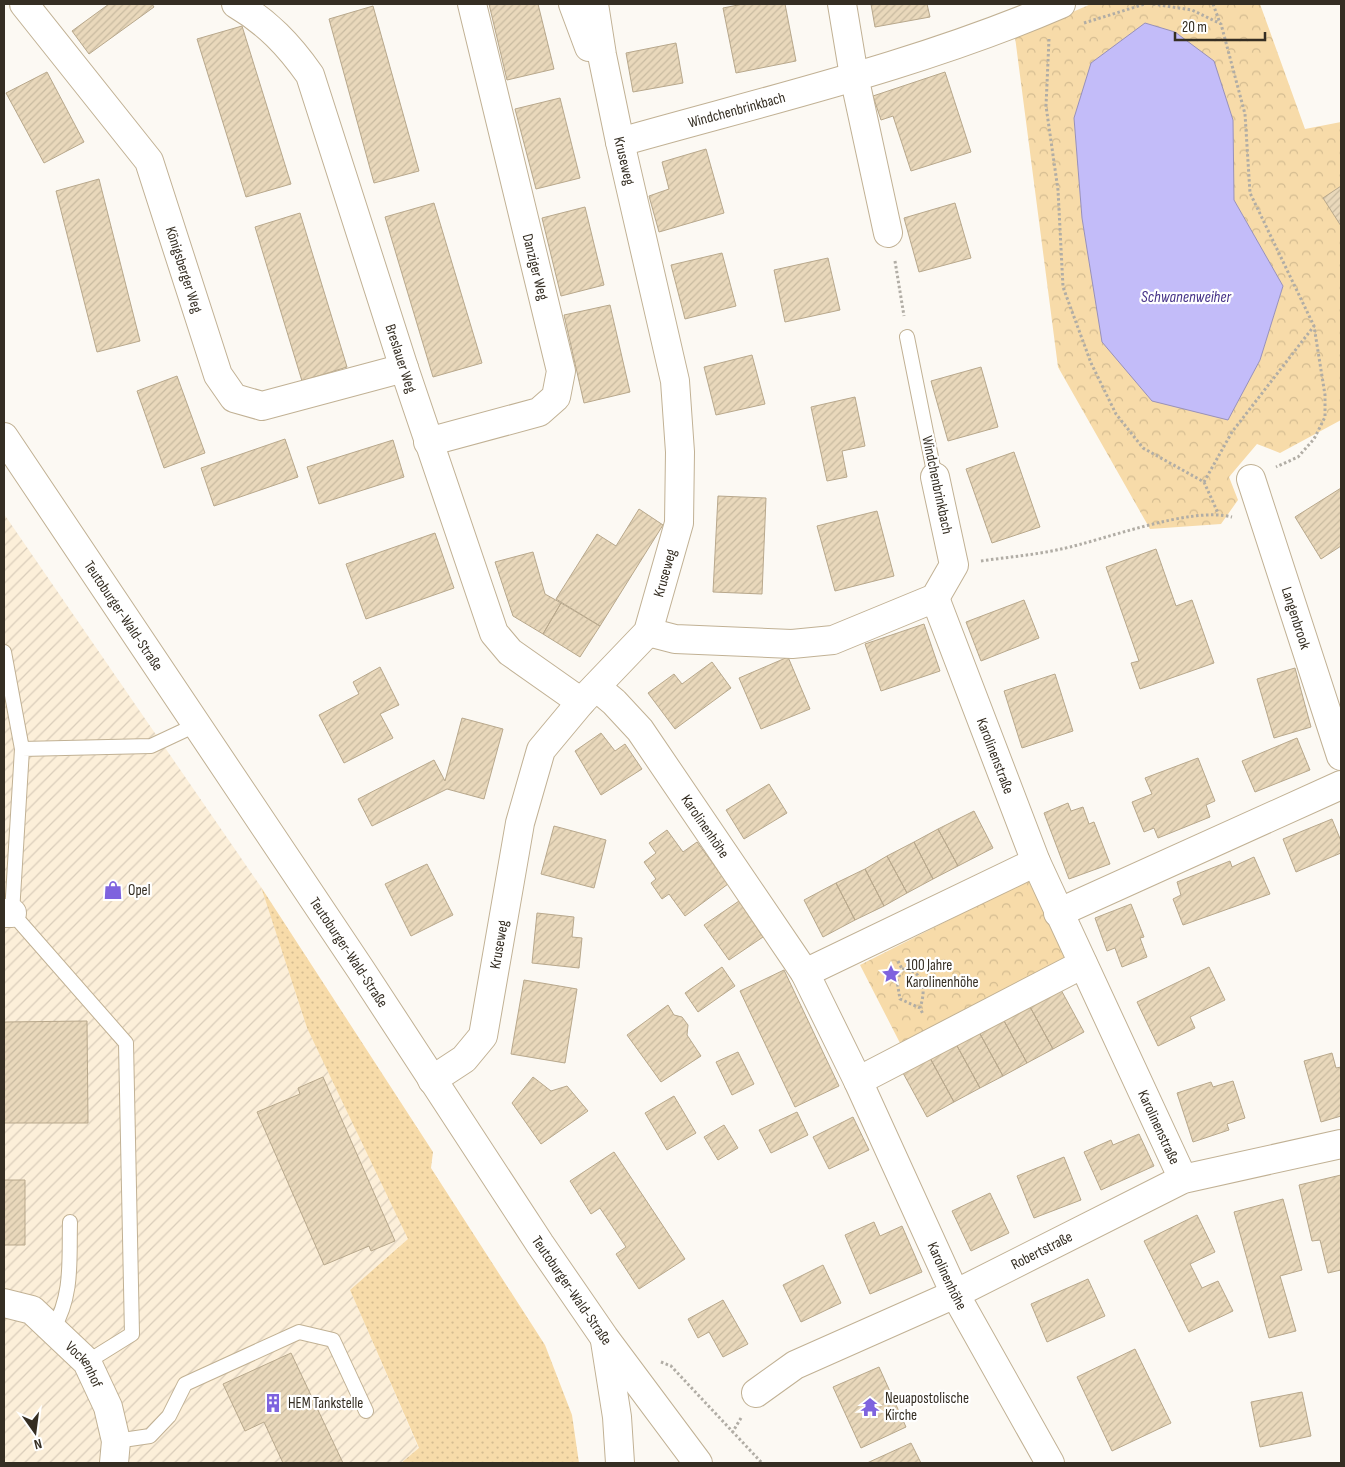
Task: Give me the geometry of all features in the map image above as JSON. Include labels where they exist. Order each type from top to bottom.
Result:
[{"type":"street","name":"Königsberger Weg","points":[[24,4],[149,160],[218,375],[234,398],[262,406],[404,368]]},
{"type":"street","name":"Breslauer Weg","points":[[236,4],[272,28],[310,74],[428,442],[494,633],[510,652],[589,694]]},
{"type":"street","name":"Danziger Weg","points":[[428,442],[539,412],[556,397],[561,371],[472,4]]},
{"type":"street","points":[[573,4],[590,49],[602,55]]},
{"type":"street","name":"Kruseweg","points":[[432,1080],[464,1059],[483,1036],[520,823],[541,750],[589,694],[648,632],[678,523],[680,452],[675,380],[620,142],[602,55],[594,4]]},
{"type":"street","points":[[842,4],[854,76],[888,234]]},
{"type":"street","name":"Windchenbrinkbach","points":[[620,142],[854,76],[994,32],[1031,16],[1068,14]]},
{"type":"street","name":"Teutoburger-Wald-Straße","points":[[4,437],[198,724],[604,1337],[698,1463]]},
{"type":"street","name":"Windchenbrinkbach","points":[[935,476],[954,565]]},
{"type":"street","name":"Langenbrook","points":[[1251,479],[1341,756]]},
{"type":"street","points":[[648,632],[675,638],[792,644],[833,640],[935,598],[954,565]]},
{"type":"street","name":"Karolinenstraße","points":[[935,598],[1036,862],[1183,1179]]},
{"type":"street","name":"Karolinenhöhe","points":[[589,694],[614,702],[640,730],[805,973],[858,1081],[955,1294],[1050,1463]]},
{"type":"street","points":[[1058,913],[1341,785]]},
{"type":"street","points":[[805,973],[1036,862]]},
{"type":"street","points":[[858,1081],[1083,964]]},
{"type":"street","name":"Robertstraße","points":[[756,1393],[795,1365],[955,1294],[1183,1179],[1341,1144]]},
{"type":"street","name":"Vockenhof","points":[[4,1302],[32,1310],[87,1362],[108,1407],[115,1452]]},
{"type":"street","points":[[604,1337],[616,1418],[620,1463]]},
{"type":"lane","name":"Windchenbrinkbach","points":[[907,337],[935,476]]},
{"type":"lane","points":[[4,652],[22,749],[8,913],[126,1043],[132,1334],[87,1362]]},
{"type":"lane","points":[[22,749],[152,746],[198,724]]},
{"type":"lane","points":[[53,1329],[63,1312],[68,1291],[70,1222]]},
{"type":"lane","points":[[115,1452],[150,1436],[169,1416],[185,1384],[299,1332],[333,1340],[366,1411]]},
{"type":"path","points":[[1068,14],[1145,4]]},
{"type":"path","points":[[1153,4],[1192,10],[1221,24]]},
{"type":"path","points":[[1214,4],[1245,114],[1250,193],[1314,326],[1325,395],[1325,417],[1314,439],[1298,457],[1251,479]]},
{"type":"path","points":[[954,565],[1060,550],[1164,522],[1218,513],[1204,482],[1143,448],[1116,414],[1091,363],[1063,287],[1058,190],[1046,106],[1049,33],[1031,16]]},
{"type":"path","points":[[888,234],[907,337]]},
{"type":"path","points":[[1204,482],[1232,432],[1314,326]]},
{"type":"path","points":[[883,936],[902,969]]},
{"type":"path","points":[[902,969],[897,981],[900,999],[920,1008],[936,1041]]},
{"type":"path","points":[[902,969],[912,969],[918,974],[924,986],[924,996],[920,1008]]},
{"type":"path","points":[[654,1359],[671,1366],[762,1463]]},
{"type":"shaded area","points":[[4,514],[261,887],[307,1028],[409,1239],[350,1290],[419,1449],[401,1463],[4,1463]]},
{"type":"green space","points":[[1091,4],[1260,4],[1305,129],[1341,122],[1341,420],[1280,453],[1257,444],[1229,477],[1238,500],[1221,524],[1150,529],[1058,367],[1015,37]],"holes":[[[1074,118],[1233,120],[1234,200],[1283,286],[1260,360],[1228,419],[1103,342],[1082,218]]]},
{"type":"green space","points":[[1028,880],[1068,958],[900,1043],[860,965]]},
{"type":"green space","points":[[261,887],[433,1152],[431,1168],[545,1345],[572,1415],[579,1463],[401,1463],[419,1448],[350,1290],[408,1239],[307,1028]]},
{"type":"water","name":"Schwanenweiher","points":[[1145,23],[1175,32],[1214,61],[1233,120],[1234,200],[1283,286],[1260,360],[1228,420],[1152,401],[1102,342],[1082,218],[1074,118],[1091,63]]},
{"type":"building","points":[[109,4],[152,4],[154,7],[89,54],[72,31]]},
{"type":"building","points":[[489,4],[538,4],[554,69],[507,80]]},
{"type":"building","points":[[743,4],[785,4],[796,61],[736,73],[723,8]]},
{"type":"building","points":[[871,4],[927,4],[930,17],[875,27]]},
{"type":"building","points":[[373,6],[419,171],[374,183],[329,19]]},
{"type":"building","points":[[242,26],[291,184],[246,197],[197,39]]},
{"type":"building","points":[[676,43],[683,83],[633,92],[626,53]]},
{"type":"building","points":[[47,72],[84,142],[44,163],[6,93]]},
{"type":"building","points":[[945,72],[971,152],[911,171],[893,116],[881,120],[873,96]]},
{"type":"building","points":[[560,98],[580,178],[536,189],[515,109]]},
{"type":"building","points":[[706,149],[724,213],[659,232],[649,196],[669,189],[662,162]]},
{"type":"building","points":[[99,179],[140,341],[97,352],[56,191]]},
{"type":"building","points":[[1341,186],[1341,226],[1323,198]]},
{"type":"building","points":[[434,203],[482,363],[433,377],[385,217]]},
{"type":"building","points":[[955,203],[971,258],[919,272],[904,218]]},
{"type":"building","points":[[585,207],[604,285],[561,296],[542,218]]},
{"type":"building","points":[[300,213],[347,367],[302,381],[255,227]]},
{"type":"building","points":[[722,253],[736,306],[685,319],[671,265]]},
{"type":"building","points":[[828,258],[840,310],[785,322],[774,270]]},
{"type":"building","points":[[610,305],[630,392],[584,403],[564,315]]},
{"type":"building","points":[[752,355],[765,404],[716,415],[704,367]]},
{"type":"building","points":[[981,367],[998,427],[948,441],[931,381]]},
{"type":"building","points":[[177,376],[205,453],[164,468],[137,391]]},
{"type":"building","points":[[855,397],[865,446],[842,451],[847,477],[827,481],[811,407]]},
{"type":"building","points":[[285,439],[298,477],[214,506],[201,468]]},
{"type":"building","points":[[393,440],[404,477],[319,504],[307,467]]},
{"type":"building","points":[[1014,452],[1040,527],[992,543],[966,469]]},
{"type":"building","points":[[1341,488],[1341,546],[1321,559],[1295,517]]},
{"type":"building","points":[[718,496],[766,498],[762,594],[713,592]]},
{"type":"building","points":[[639,509],[663,525],[600,626],[556,599],[597,534],[616,546]]},
{"type":"building","points":[[877,511],[894,576],[835,591],[817,526]]},
{"type":"building","points":[[435,533],[454,588],[366,619],[346,564]]},
{"type":"building","points":[[1156,549],[1176,606],[1192,600],[1214,663],[1140,689],[1131,663],[1139,661],[1106,567]]},
{"type":"building","points":[[533,552],[545,594],[561,603],[543,634],[513,616],[495,562]]},
{"type":"building","points":[[1024,600],[1039,638],[981,661],[966,622]]},
{"type":"building","points":[[561,603],[600,626],[580,657],[543,634]]},
{"type":"building","points":[[924,624],[940,671],[881,691],[865,644]]},
{"type":"building","points":[[788,657],[810,709],[761,729],[739,678]]},
{"type":"building","points":[[712,662],[731,688],[675,729],[648,693],[674,674],[682,684]]},
{"type":"building","points":[[380,667],[399,705],[380,714],[393,738],[344,763],[319,715],[359,694],[353,682]]},
{"type":"building","points":[[1295,668],[1311,727],[1274,738],[1257,679]]},
{"type":"building","points":[[1055,674],[1073,731],[1022,748],[1004,691]]},
{"type":"building","points":[[462,718],[503,729],[484,799],[447,789],[372,826],[358,799],[434,760],[445,781]]},
{"type":"building","points":[[601,733],[615,751],[625,744],[642,769],[601,795],[575,751]]},
{"type":"building","points":[[1297,738],[1310,770],[1255,792],[1242,761]]},
{"type":"building","points":[[1198,758],[1215,801],[1206,805],[1210,817],[1158,838],[1154,828],[1144,832],[1132,802],[1152,794],[1145,778]]},
{"type":"building","points":[[769,784],[787,813],[744,839],[726,810]]},
{"type":"building","points":[[1068,803],[1071,811],[1083,807],[1089,824],[1094,822],[1110,864],[1069,879],[1044,813]]},
{"type":"building","points":[[974,811],[993,848],[958,866],[938,829]]},
{"type":"building","points":[[1332,819],[1341,841],[1341,853],[1296,872],[1283,839]]},
{"type":"building","points":[[554,826],[606,840],[594,888],[541,874]]},
{"type":"building","points":[[938,829],[958,866],[933,879],[914,842]]},
{"type":"building","points":[[667,830],[683,852],[697,842],[728,884],[685,916],[669,894],[662,899],[651,883],[656,879],[644,862],[656,853],[649,843]]},
{"type":"building","points":[[914,842],[933,879],[907,893],[887,856]]},
{"type":"building","points":[[887,856],[907,893],[884,906],[865,869]]},
{"type":"building","points":[[1254,857],[1270,894],[1183,925],[1173,899],[1181,895],[1177,882],[1230,861],[1232,867]]},
{"type":"building","points":[[427,864],[453,915],[411,936],[385,884]]},
{"type":"building","points":[[865,869],[884,906],[855,920],[836,883]]},
{"type":"building","points":[[836,883],[855,920],[823,937],[804,900]]},
{"type":"building","points":[[739,901],[763,937],[729,960],[704,925]]},
{"type":"building","points":[[1131,904],[1144,937],[1140,938],[1147,957],[1122,967],[1115,948],[1107,951],[1095,918]]},
{"type":"building","points":[[537,913],[574,917],[572,937],[582,938],[579,968],[532,963]]},
{"type":"building","points":[[722,967],[735,986],[698,1012],[685,993]]},
{"type":"building","points":[[1209,967],[1225,1000],[1190,1017],[1195,1028],[1158,1046],[1137,1002]]},
{"type":"building","points":[[784,970],[839,1086],[795,1107],[740,991]]},
{"type":"building","points":[[524,980],[577,989],[565,1063],[511,1054]]},
{"type":"building","points":[[1060,988],[1084,1032],[1053,1049],[1029,1005]]},
{"type":"building","points":[[668,1005],[674,1015],[682,1017],[688,1025],[687,1035],[701,1056],[661,1082],[627,1035]]},
{"type":"building","points":[[1029,1005],[1053,1049],[1027,1063],[1003,1019]]},
{"type":"building","points":[[1003,1019],[1027,1063],[1003,1076],[979,1032]]},
{"type":"building","points":[[87,1021],[88,1123],[4,1123],[4,1022]]},
{"type":"building","points":[[979,1032],[1003,1076],[980,1088],[956,1044]]},
{"type":"building","points":[[956,1044],[980,1088],[954,1102],[930,1058]]},
{"type":"building","points":[[738,1052],[754,1084],[732,1095],[716,1062]]},
{"type":"building","points":[[1332,1053],[1336,1068],[1341,1067],[1341,1116],[1321,1122],[1304,1061]]},
{"type":"building","points":[[930,1058],[954,1102],[927,1117],[903,1073]]},
{"type":"building","points":[[323,1077],[395,1241],[371,1251],[369,1246],[324,1265],[257,1112],[300,1094],[298,1088]]},
{"type":"building","points":[[533,1077],[551,1091],[567,1086],[588,1111],[541,1144],[512,1103]]},
{"type":"building","points":[[1233,1081],[1245,1118],[1227,1124],[1229,1130],[1193,1142],[1177,1093],[1211,1082],[1213,1087]]},
{"type":"building","points":[[674,1096],[696,1133],[667,1150],[645,1113]]},
{"type":"building","points":[[797,1112],[808,1135],[771,1153],[759,1130]]},
{"type":"building","points":[[853,1117],[869,1150],[829,1169],[813,1137]]},
{"type":"building","points":[[724,1125],[738,1148],[718,1160],[704,1137]]},
{"type":"building","points":[[1139,1134],[1154,1166],[1101,1190],[1084,1152],[1111,1140],[1113,1145]]},
{"type":"building","points":[[614,1152],[685,1259],[639,1289],[616,1254],[626,1247],[600,1208],[591,1214],[570,1181]]},
{"type":"building","points":[[1064,1157],[1081,1200],[1034,1218],[1017,1176]]},
{"type":"building","points":[[1341,1175],[1341,1270],[1328,1273],[1320,1240],[1312,1241],[1299,1185]]},
{"type":"building","points":[[4,1180],[25,1180],[25,1245],[4,1245]]},
{"type":"building","points":[[990,1193],[1009,1233],[971,1251],[952,1211]]},
{"type":"building","points":[[1283,1199],[1302,1270],[1280,1276],[1296,1331],[1269,1338],[1234,1212]]},
{"type":"building","points":[[1197,1215],[1215,1252],[1190,1264],[1202,1288],[1218,1281],[1233,1311],[1189,1332],[1144,1241]]},
{"type":"building","points":[[874,1222],[880,1236],[902,1226],[922,1272],[870,1294],[845,1235]]},
{"type":"building","points":[[823,1265],[841,1303],[801,1322],[783,1285]]},
{"type":"building","points":[[1088,1279],[1105,1316],[1047,1342],[1031,1304]]},
{"type":"building","points":[[723,1300],[748,1344],[723,1357],[709,1332],[698,1338],[688,1319]]},
{"type":"building","points":[[1135,1349],[1171,1423],[1112,1451],[1077,1377]]},
{"type":"building","name":"HEM Tankstelle","points":[[291,1353],[343,1463],[283,1463],[264,1422],[245,1431],[223,1384]]},
{"type":"building","name":"Neuapostolische Kirche","points":[[879,1367],[906,1427],[861,1448],[833,1387]]},
{"type":"building","points":[[1302,1392],[1311,1436],[1260,1447],[1251,1402]]},
{"type":"building","points":[[911,1443],[921,1463],[867,1463]]},
{"type":"place","name":"Opel","points":[[113,890]]},
{"type":"place","name":"100 Jahre Karolinenhöhe","points":[[891,974]]},
{"type":"place","name":"HEM Tankstelle","points":[[273,1403]]},
{"type":"place","name":"Neuapostolische Kirche","points":[[870,1407]]}]
